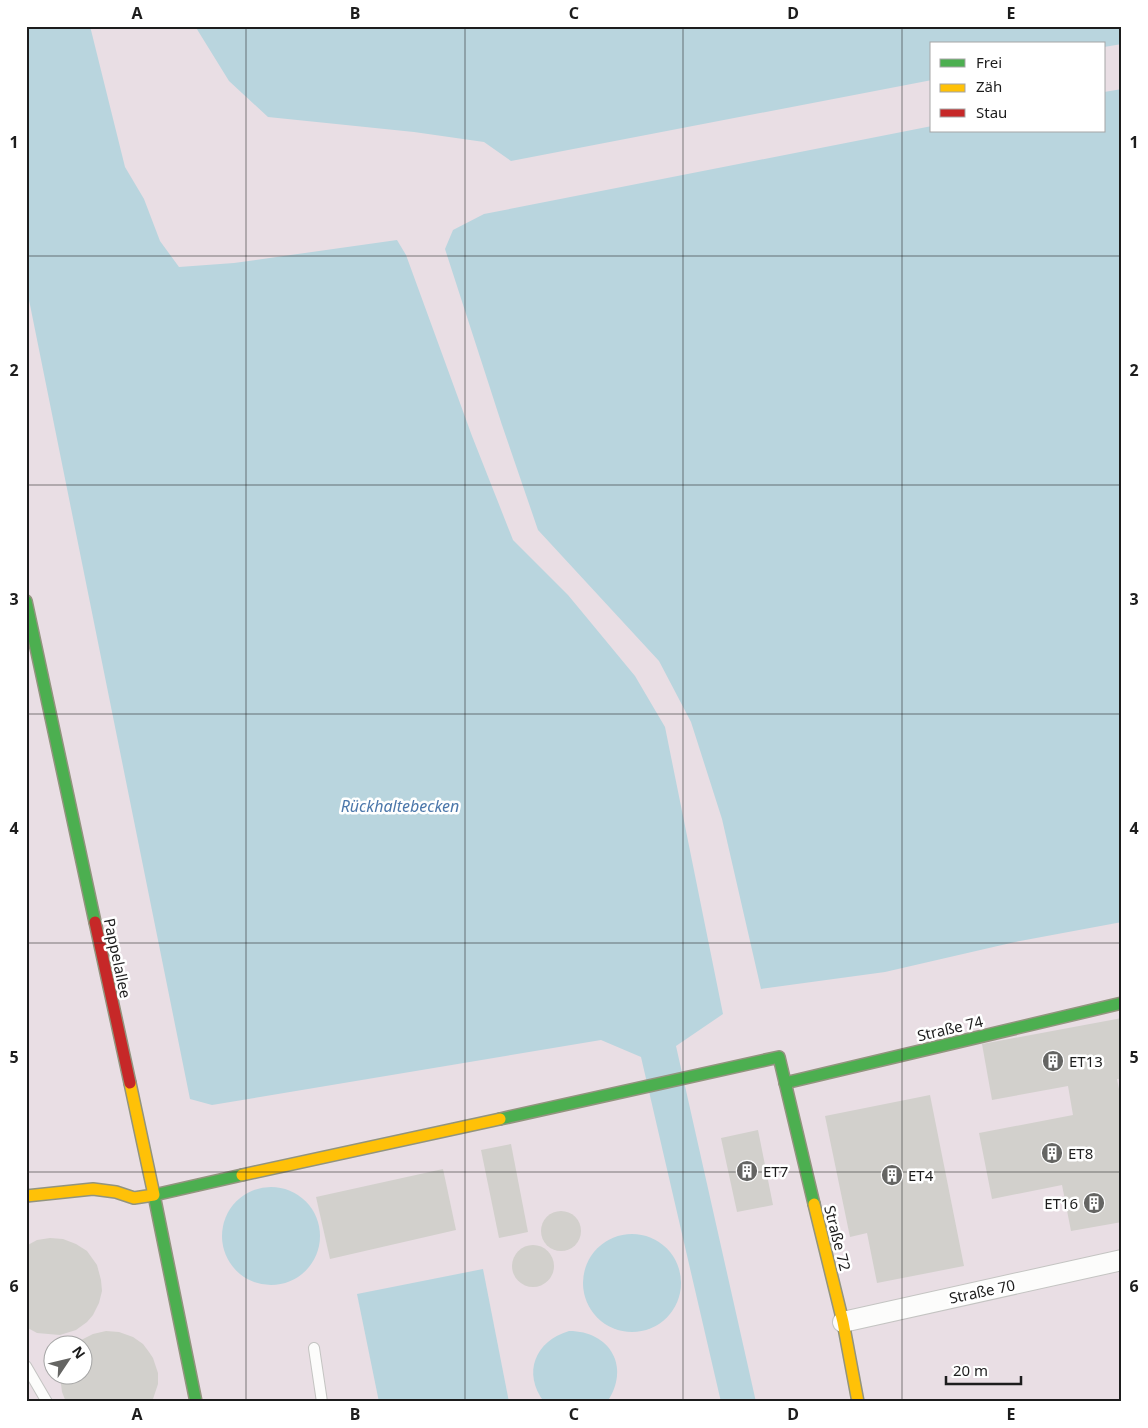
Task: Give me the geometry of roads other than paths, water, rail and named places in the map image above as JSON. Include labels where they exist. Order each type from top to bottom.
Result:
[{"type":"street","name":"Pappelallee","points":[[26,601],[154,1195],[196,1402]]},
{"type":"street","name":"Straße 74","points":[[785,1083],[1122,1003]]},
{"type":"street","name":"Straße 72","points":[[154,1195],[779,1058],[843,1322],[858,1402]]},
{"type":"street","points":[[26,1196],[93,1189],[116,1192],[134,1198],[154,1195]]},
{"type":"street","name":"Straße 70","points":[[843,1322],[1122,1260]]},
{"type":"lane","points":[[314,1348],[322,1402]]},
{"type":"lane","points":[[26,1366],[47,1402]]},
{"type":"water","name":"Rückhaltebecken","points":[[26,26],[90,26],[125,167],[144,199],[160,241],[179,267],[234,263],[397,240],[406,255],[472,436],[513,540],[568,595],[635,676],[665,727],[723,1014],[676,1046],[756,1402],[721,1402],[641,1057],[601,1040],[212,1105],[190,1099],[26,285]]},
{"type":"water","points":[[195,26],[1122,26],[1122,44],[1106,47],[1106,42],[930,42],[930,80],[511,161],[484,142],[414,132],[268,117],[229,81]]},
{"type":"water","points":[[1122,89],[1122,922],[1015,942],[885,972],[761,989],[722,819],[691,722],[659,661],[538,530],[445,249],[453,230],[484,214],[930,126],[930,132],[1106,132],[1106,92]]},
{"type":"water","points":[[271,1187],[281,1188],[298,1195],[312,1209],[319,1226],[319,1246],[312,1263],[298,1277],[281,1284],[271,1285],[261,1284],[244,1277],[230,1263],[223,1246],[222,1236],[223,1226],[230,1209],[244,1195],[261,1188]]},
{"type":"water","points":[[632,1234],[642,1235],[659,1242],[673,1256],[680,1273],[680,1293],[673,1310],[659,1324],[642,1331],[632,1332],[622,1331],[605,1324],[591,1310],[584,1293],[583,1283],[584,1273],[591,1256],[605,1242],[622,1235]]},
{"type":"water","points":[[483,1269],[509,1402],[379,1402],[357,1294]]},
{"type":"water","points":[[569,1331],[596,1337],[612,1353],[616,1364],[617,1376],[614,1389],[607,1402],[544,1402],[537,1391],[533,1369],[540,1350],[557,1336]]},
{"type":"place","name":"ET13","points":[[1053,1061]]},
{"type":"place","name":"ET8","points":[[1052,1153]]},
{"type":"place","name":"ET7","points":[[747,1171]]},
{"type":"place","name":"ET4","points":[[892,1175]]},
{"type":"place","name":"ET16","points":[[1094,1203]]}]
